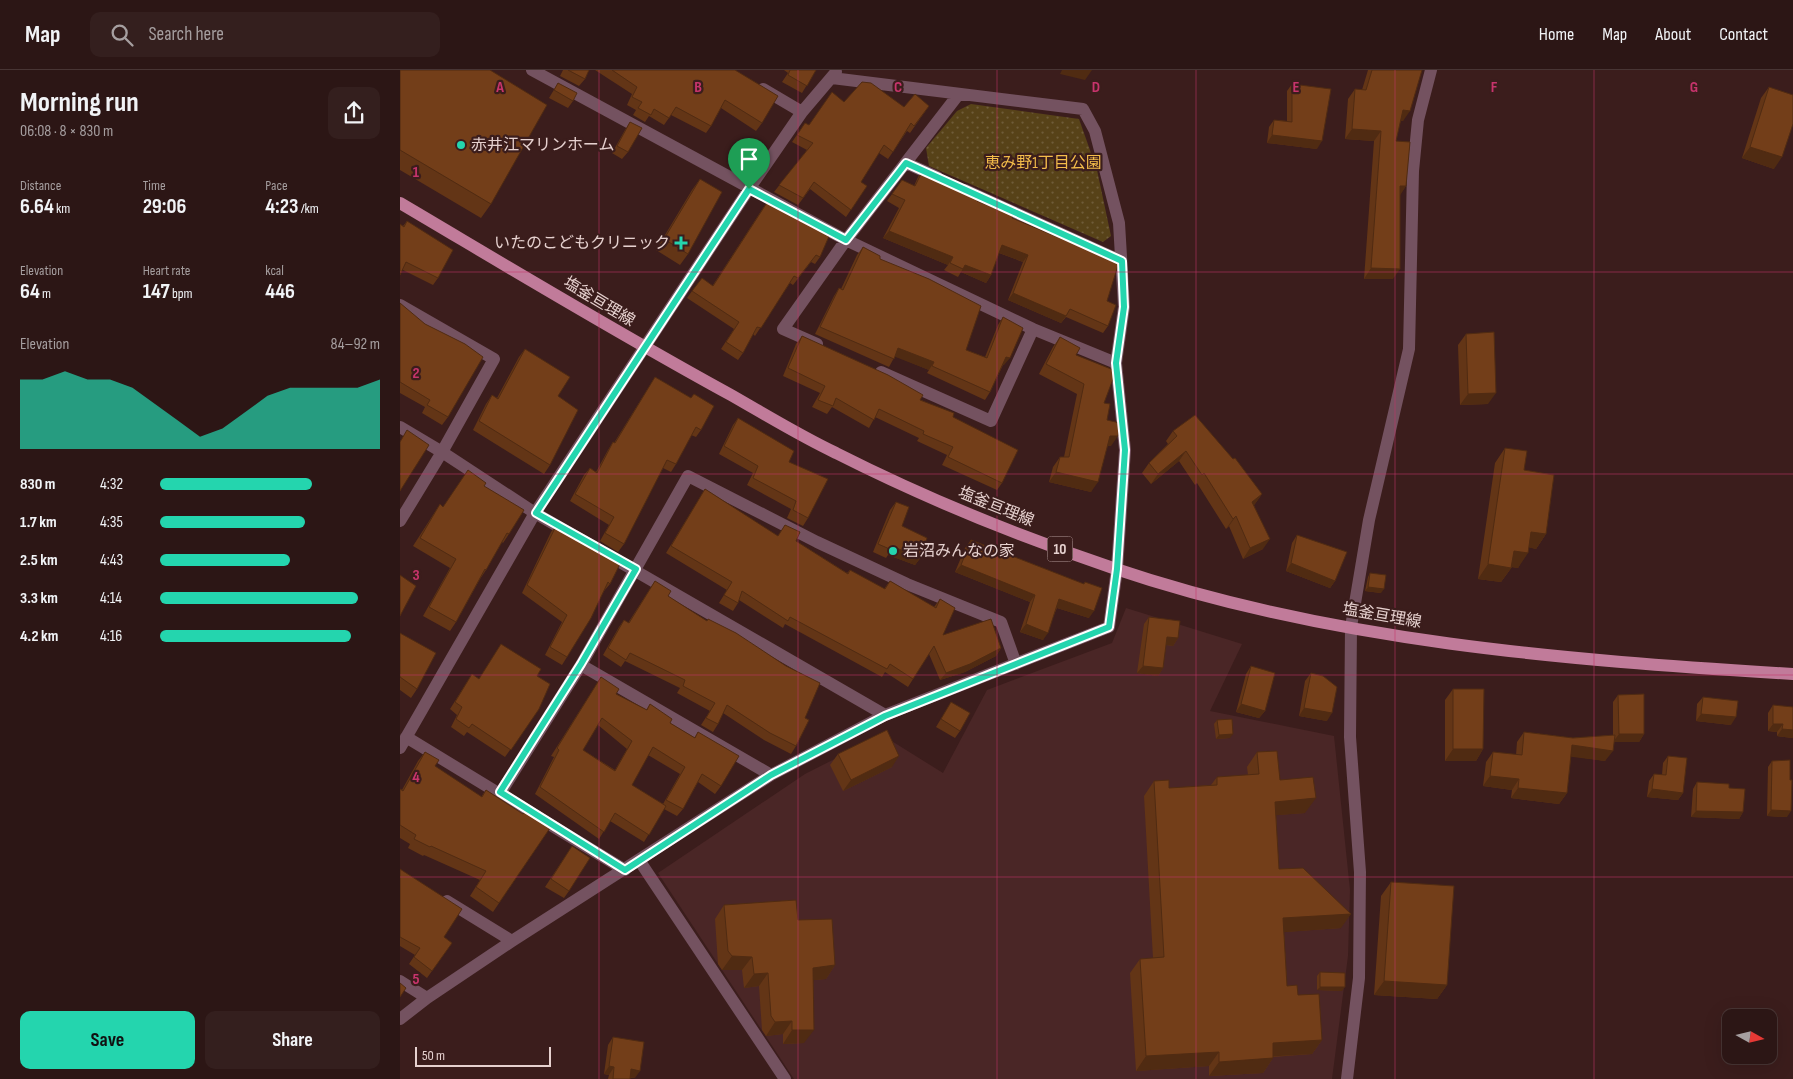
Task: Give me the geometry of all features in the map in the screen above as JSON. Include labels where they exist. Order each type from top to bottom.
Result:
[{"type":"main road","name":"塩釜亘理線","points":[[400,203],[645,348],[835,453],[988,522],[1117,569],[1238,603],[1351,627],[1465,646],[1623,663],[1793,674]]},
{"type":"street","points":[[532,70],[846,240],[1033,328],[1116,363]]},
{"type":"street","points":[[1347,1079],[1359,969],[1360,872],[1350,737],[1351,627],[1369,520],[1409,349],[1413,170],[1418,120],[1431,70]]},
{"type":"street","points":[[400,1019],[426,998],[512,941],[625,870],[771,775],[885,716],[1109,627],[1117,569],[1125,450],[1116,363],[1124,307],[1122,261],[1119,223],[1095,131],[1083,108],[958,95],[835,74],[802,112],[749,189],[536,513],[403,743],[500,792],[625,870]]},
{"type":"street","points":[[755,84],[802,112]]},
{"type":"street","points":[[828,349],[783,329],[846,240],[958,95]]},
{"type":"street","points":[[906,163],[1122,261]]},
{"type":"street","points":[[400,305],[494,359],[442,452],[400,521]]},
{"type":"street","points":[[873,369],[991,421],[1033,328]]},
{"type":"street","points":[[400,428],[442,452],[536,513],[636,569],[885,716]]},
{"type":"street","points":[[500,792],[581,664],[688,476],[817,542],[907,584],[1001,622],[1016,664]]},
{"type":"street","points":[[581,664],[771,775]]},
{"type":"street","points":[[640,860],[785,1079]]},
{"type":"street","points":[[440,896],[512,941]]},
{"type":"street","points":[[400,982],[426,998]]},
{"type":"shaded area","points":[[1126,608],[1242,644],[1210,711],[1334,736],[1350,890],[1348,956],[1332,1079],[794,1079],[658,873],[805,774],[882,735],[943,773],[987,690],[1112,643]]},
{"type":"green space","name":"恵み野1丁目公園","points":[[971,104],[1079,119],[1097,170],[1111,236],[1103,242],[929,166],[926,148],[957,111]]},
{"type":"building","name":"赤井江マリンホーム","points":[[400,70],[490,70],[547,105],[491,204],[400,150]]},
{"type":"building","points":[[568,70],[589,70],[585,79]]},
{"type":"building","points":[[612,70],[735,70],[778,96],[762,123],[725,100],[711,126],[676,107],[669,118],[654,109],[651,115],[638,108],[642,102],[632,97],[637,87]]},
{"type":"building","points":[[790,70],[816,70],[807,86],[788,75]]},
{"type":"building","points":[[1372,70],[1422,70],[1410,111],[1403,110],[1396,141],[1410,142],[1406,186],[1400,186],[1400,269],[1371,268],[1381,131],[1352,129],[1355,89],[1366,90]]},
{"type":"building","points":[[862,82],[871,83],[904,107],[915,94],[929,106],[914,126],[911,123],[893,152],[884,145],[861,182],[867,186],[851,210],[814,182],[803,198],[779,185],[813,143],[797,135],[805,123],[809,125],[832,92],[844,102]]},
{"type":"building","points":[[558,83],[577,93],[573,101],[554,90]]},
{"type":"building","points":[[1292,84],[1331,89],[1322,141],[1272,135],[1274,120],[1292,122]]},
{"type":"building","points":[[1769,87],[1793,95],[1793,124],[1782,157],[1750,147]]},
{"type":"building","points":[[630,122],[642,128],[628,152],[617,146]]},
{"type":"building","points":[[923,170],[979,196],[977,201],[1013,215],[1012,218],[1067,241],[1068,238],[1119,262],[1107,301],[1116,305],[1108,326],[1070,309],[1066,316],[1013,293],[1028,255],[1002,245],[991,275],[965,265],[963,269],[950,263],[953,257],[889,231],[905,200],[892,194],[902,180],[915,186]]},
{"type":"building","points":[[700,179],[722,192],[688,254],[664,239]]},
{"type":"building","points":[[770,198],[830,234],[820,257],[816,255],[798,278],[794,276],[761,328],[757,327],[743,353],[726,342],[739,322],[692,291],[702,278],[713,286]]},
{"type":"building","points":[[407,221],[453,250],[438,278],[406,262],[400,275],[400,224],[404,227]]},
{"type":"building","points":[[863,247],[880,256],[880,259],[929,279],[981,306],[966,350],[987,358],[1003,317],[1023,328],[1010,358],[1006,357],[990,392],[932,366],[934,362],[898,348],[894,359],[820,327],[839,288],[843,290]]},
{"type":"building","points":[[400,303],[425,324],[465,344],[483,357],[448,417],[427,405],[430,400],[400,382]]},
{"type":"building","points":[[1494,332],[1496,393],[1468,394],[1466,334]]},
{"type":"building","points":[[802,336],[888,375],[923,395],[920,400],[954,413],[953,417],[1018,450],[1002,483],[948,457],[953,447],[923,434],[924,431],[879,409],[874,420],[836,398],[833,406],[818,400],[825,386],[788,368]]},
{"type":"building","points":[[1060,337],[1080,348],[1076,355],[1116,371],[1104,403],[1110,404],[1107,420],[1120,423],[1118,436],[1110,436],[1098,482],[1056,472],[1060,457],[1069,457],[1084,384],[1046,364]]},
{"type":"building","points":[[525,349],[570,377],[558,396],[578,410],[550,465],[479,421],[492,395],[498,399]]},
{"type":"building","points":[[655,377],[691,398],[694,394],[714,406],[701,430],[696,427],[676,464],[667,460],[624,544],[605,533],[614,517],[575,494],[590,468],[597,473],[613,442],[615,443]]},
{"type":"building","points":[[1195,415],[1233,459],[1235,458],[1262,494],[1252,502],[1270,539],[1250,548],[1236,516],[1233,519],[1204,473],[1202,475],[1186,451],[1158,474],[1149,463],[1177,436],[1173,431]]},
{"type":"building","points":[[738,418],[794,451],[789,462],[828,479],[808,518],[793,510],[796,501],[753,478],[758,466],[724,446]]},
{"type":"building","points":[[407,430],[429,445],[400,491],[400,442]]},
{"type":"building","points":[[1505,448],[1527,451],[1524,470],[1554,475],[1546,534],[1531,532],[1528,553],[1514,551],[1511,568],[1488,564]]},
{"type":"building","points":[[468,470],[486,483],[484,486],[524,510],[485,569],[456,622],[429,607],[456,559],[420,538],[440,504],[443,507]]},
{"type":"building","points":[[705,489],[778,536],[785,525],[800,532],[796,541],[848,574],[850,570],[885,589],[890,581],[936,608],[940,599],[955,608],[943,635],[991,619],[1001,648],[970,664],[946,673],[934,646],[913,679],[890,664],[887,669],[790,617],[788,621],[742,591],[738,603],[724,595],[732,582],[671,546]]},
{"type":"building","points":[[896,502],[909,507],[902,526],[927,538],[921,557],[893,547],[892,550],[878,544]]},
{"type":"building","points":[[557,524],[621,562],[610,584],[608,582],[591,618],[567,657],[550,647],[567,615],[527,585]]},
{"type":"building","points":[[1297,535],[1347,552],[1335,581],[1291,563]]},
{"type":"building","points":[[971,540],[1084,584],[1085,582],[1102,588],[1094,611],[1059,599],[1048,633],[1026,624],[1035,595],[961,565]]},
{"type":"building","points":[[1370,573],[1386,575],[1384,589],[1368,587]]},
{"type":"building","points":[[400,575],[416,586],[400,616]]},
{"type":"building","points":[[655,581],[671,591],[668,596],[707,621],[708,619],[736,633],[786,666],[820,683],[805,718],[809,720],[796,746],[770,733],[727,705],[718,724],[706,718],[715,703],[683,686],[685,680],[630,653],[626,660],[608,648],[624,620],[629,623]]},
{"type":"building","points":[[1149,617],[1180,621],[1178,638],[1167,637],[1163,668],[1143,666]]},
{"type":"building","points":[[400,633],[436,653],[417,689],[400,677]]},
{"type":"building","points":[[501,644],[541,669],[537,676],[550,684],[539,709],[511,750],[472,724],[469,728],[456,719],[462,707],[455,702],[472,674],[479,679]]},
{"type":"building","points":[[1251,666],[1275,673],[1265,711],[1241,704]]},
{"type":"building","points":[[1311,673],[1323,676],[1337,687],[1332,713],[1304,708]]},
{"type":"building","points":[[601,677],[619,689],[616,694],[647,710],[650,704],[672,719],[670,723],[695,738],[698,732],[739,756],[721,786],[702,774],[683,809],[666,800],[685,767],[653,747],[632,785],[666,806],[649,835],[615,813],[604,832],[540,787],[559,750],[557,748]],"holes":[[[602,718],[632,741],[615,771],[583,750]]]},
{"type":"building","points":[[1453,689],[1484,689],[1483,749],[1453,749]]},
{"type":"building","points":[[1644,694],[1644,734],[1619,734],[1618,695]]},
{"type":"building","points":[[1703,697],[1738,701],[1736,717],[1701,714]]},
{"type":"building","points":[[951,702],[970,713],[960,731],[941,719]]},
{"type":"building","points":[[1773,705],[1793,707],[1793,730],[1782,729],[1783,724],[1773,724]]},
{"type":"building","points":[[1232,719],[1233,734],[1219,735],[1217,720]]},
{"type":"building","points":[[887,730],[899,756],[851,780],[838,754]]},
{"type":"building","points":[[1524,732],[1573,738],[1615,735],[1613,751],[1572,745],[1567,793],[1518,788],[1519,779],[1490,776],[1493,752],[1522,755]]},
{"type":"building","points":[[1277,751],[1280,780],[1313,777],[1316,798],[1275,802],[1279,869],[1303,868],[1351,914],[1283,918],[1287,986],[1297,985],[1298,995],[1319,994],[1322,1040],[1273,1043],[1273,1058],[1219,1062],[1219,1052],[1146,1056],[1140,959],[1164,957],[1154,781],[1169,780],[1169,788],[1217,785],[1217,777],[1259,774],[1257,752]]},
{"type":"building","points":[[425,752],[439,760],[435,766],[482,797],[486,790],[523,814],[525,811],[550,828],[499,903],[476,887],[486,871],[414,839],[416,835],[400,825],[400,789],[403,791]]},
{"type":"building","points":[[1668,756],[1687,758],[1683,793],[1652,789],[1654,774],[1666,775]]},
{"type":"building","points":[[1790,760],[1790,780],[1792,780],[1791,811],[1771,810],[1772,761]]},
{"type":"building","points":[[1697,782],[1729,784],[1729,788],[1745,789],[1743,812],[1696,811]]},
{"type":"building","points":[[572,846],[590,858],[569,891],[551,879]]},
{"type":"building","points":[[400,869],[462,909],[444,937],[452,943],[432,971],[414,957],[420,948],[400,937]]},
{"type":"building","points":[[1391,882],[1454,886],[1447,985],[1384,981]]},
{"type":"building","points":[[796,900],[798,920],[832,919],[835,965],[813,968],[814,1030],[792,1030],[792,1021],[775,1022],[771,1016],[768,973],[754,974],[752,957],[732,956],[728,951],[724,905]]},
{"type":"building","points":[[1320,972],[1345,973],[1345,987],[1320,987]]},
{"type":"building","points":[[400,983],[406,988],[400,997]]},
{"type":"building","points":[[613,1037],[644,1042],[640,1071],[631,1069],[630,1079],[613,1079],[614,1067],[609,1066]]},
{"type":"place","name":"赤井江マリンホーム","points":[[461,145]]},
{"type":"place","name":"いたのこどもクリニック","points":[[681,243]]},
{"type":"place","name":"岩沼みんなの家","points":[[893,551]]},
{"type":"route","points":[[906,163],[1122,261],[1124,307],[1116,363],[1125,450],[1117,569],[1109,627],[885,716],[835,741],[771,775],[625,870],[500,792],[581,664],[636,569],[536,513],[749,189],[846,240],[906,163]]}]
